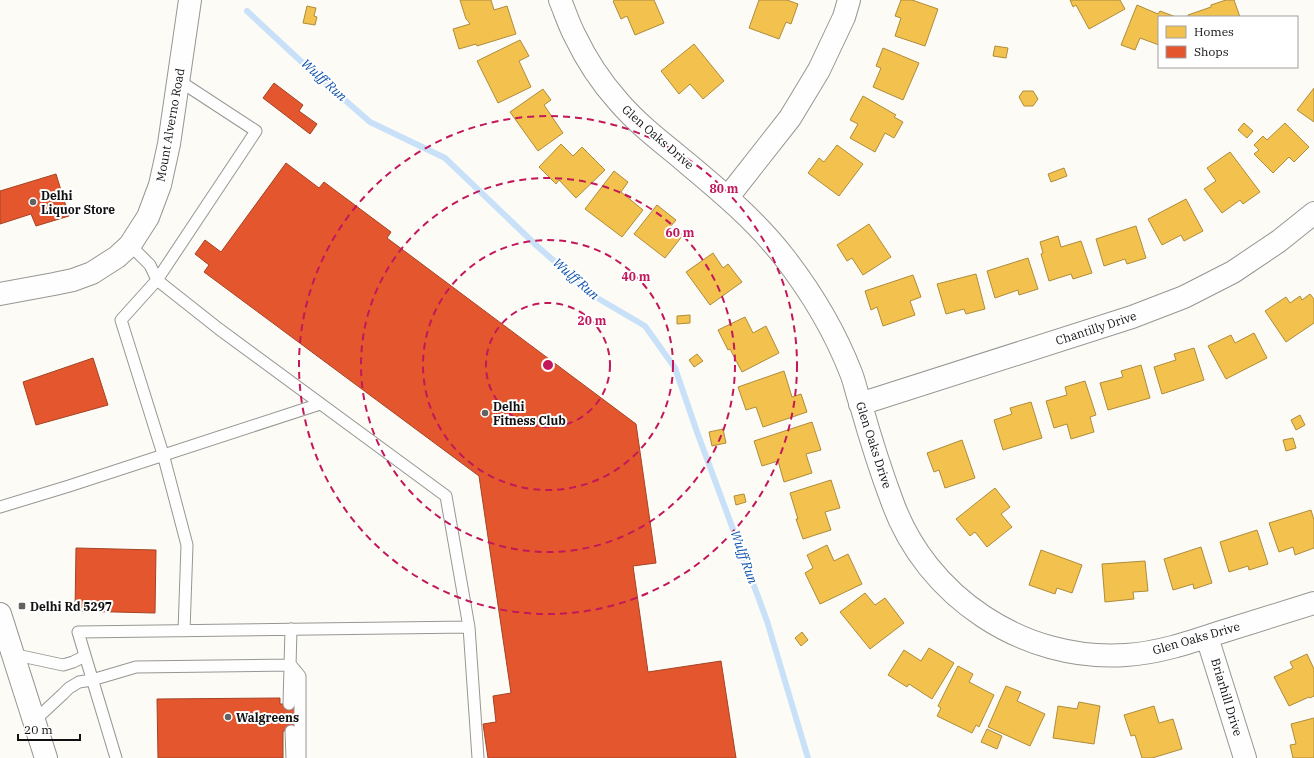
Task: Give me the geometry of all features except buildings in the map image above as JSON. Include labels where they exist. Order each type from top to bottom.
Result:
[{"type":"street","name":"Mount Alverno Road","points":[[0,294],[73,280],[92,273],[117,257],[130,244],[148,217],[160,185],[169,144],[190,0]]},
{"type":"street","name":"Glen Oaks Drive","points":[[560,0],[575,36],[594,69],[616,100],[636,121],[728,197],[754,222],[784,257],[813,298],[840,347],[852,375],[892,504],[909,538],[931,570],[958,598],[980,616],[1014,635],[1041,645],[1070,652],[1098,655],[1127,655],[1165,650],[1314,602]]},
{"type":"street","points":[[728,197],[790,118],[820,70],[844,17],[849,0]]},
{"type":"street","name":"Chantilly Drive","points":[[860,404],[1132,317],[1184,297],[1233,272],[1280,241],[1314,213]]},
{"type":"street","points":[[0,614],[6,654],[34,721],[46,758]]},
{"type":"street","name":"Briarhill Drive","points":[[1207,637],[1245,758]]},
{"type":"lane","points":[[178,80],[256,131],[157,280],[121,320],[163,454],[188,544],[184,631]]},
{"type":"lane","points":[[130,244],[150,265],[157,280],[219,329],[446,496],[469,627],[478,758]]},
{"type":"lane","points":[[0,507],[70,486],[163,454],[320,404]]},
{"type":"lane","points":[[116,758],[78,632],[469,627]]},
{"type":"lane","points":[[289,704],[291,629]]},
{"type":"lane","points":[[6,654],[63,665],[85,656]]},
{"type":"lane","points":[[34,721],[69,688],[79,682],[92,680],[136,667],[291,665]]},
{"type":"lane","points":[[291,665],[300,676],[300,758]]},
{"type":"lane","points":[[291,731],[292,758]]},
{"type":"waterway","name":"Wulff Run","points":[[247,11],[306,66],[370,122],[445,158],[537,246],[594,296],[645,326],[675,368],[767,621],[808,758]]},
{"type":"place","name":"Delhi Liquor Store","points":[[33,202]]},
{"type":"place","name":"Delhi Fitness Club","points":[[485,413]]},
{"type":"place","name":"Delhi Rd 5297","points":[[22,606]]},
{"type":"place","name":"Walgreens","points":[[228,717]]}]
